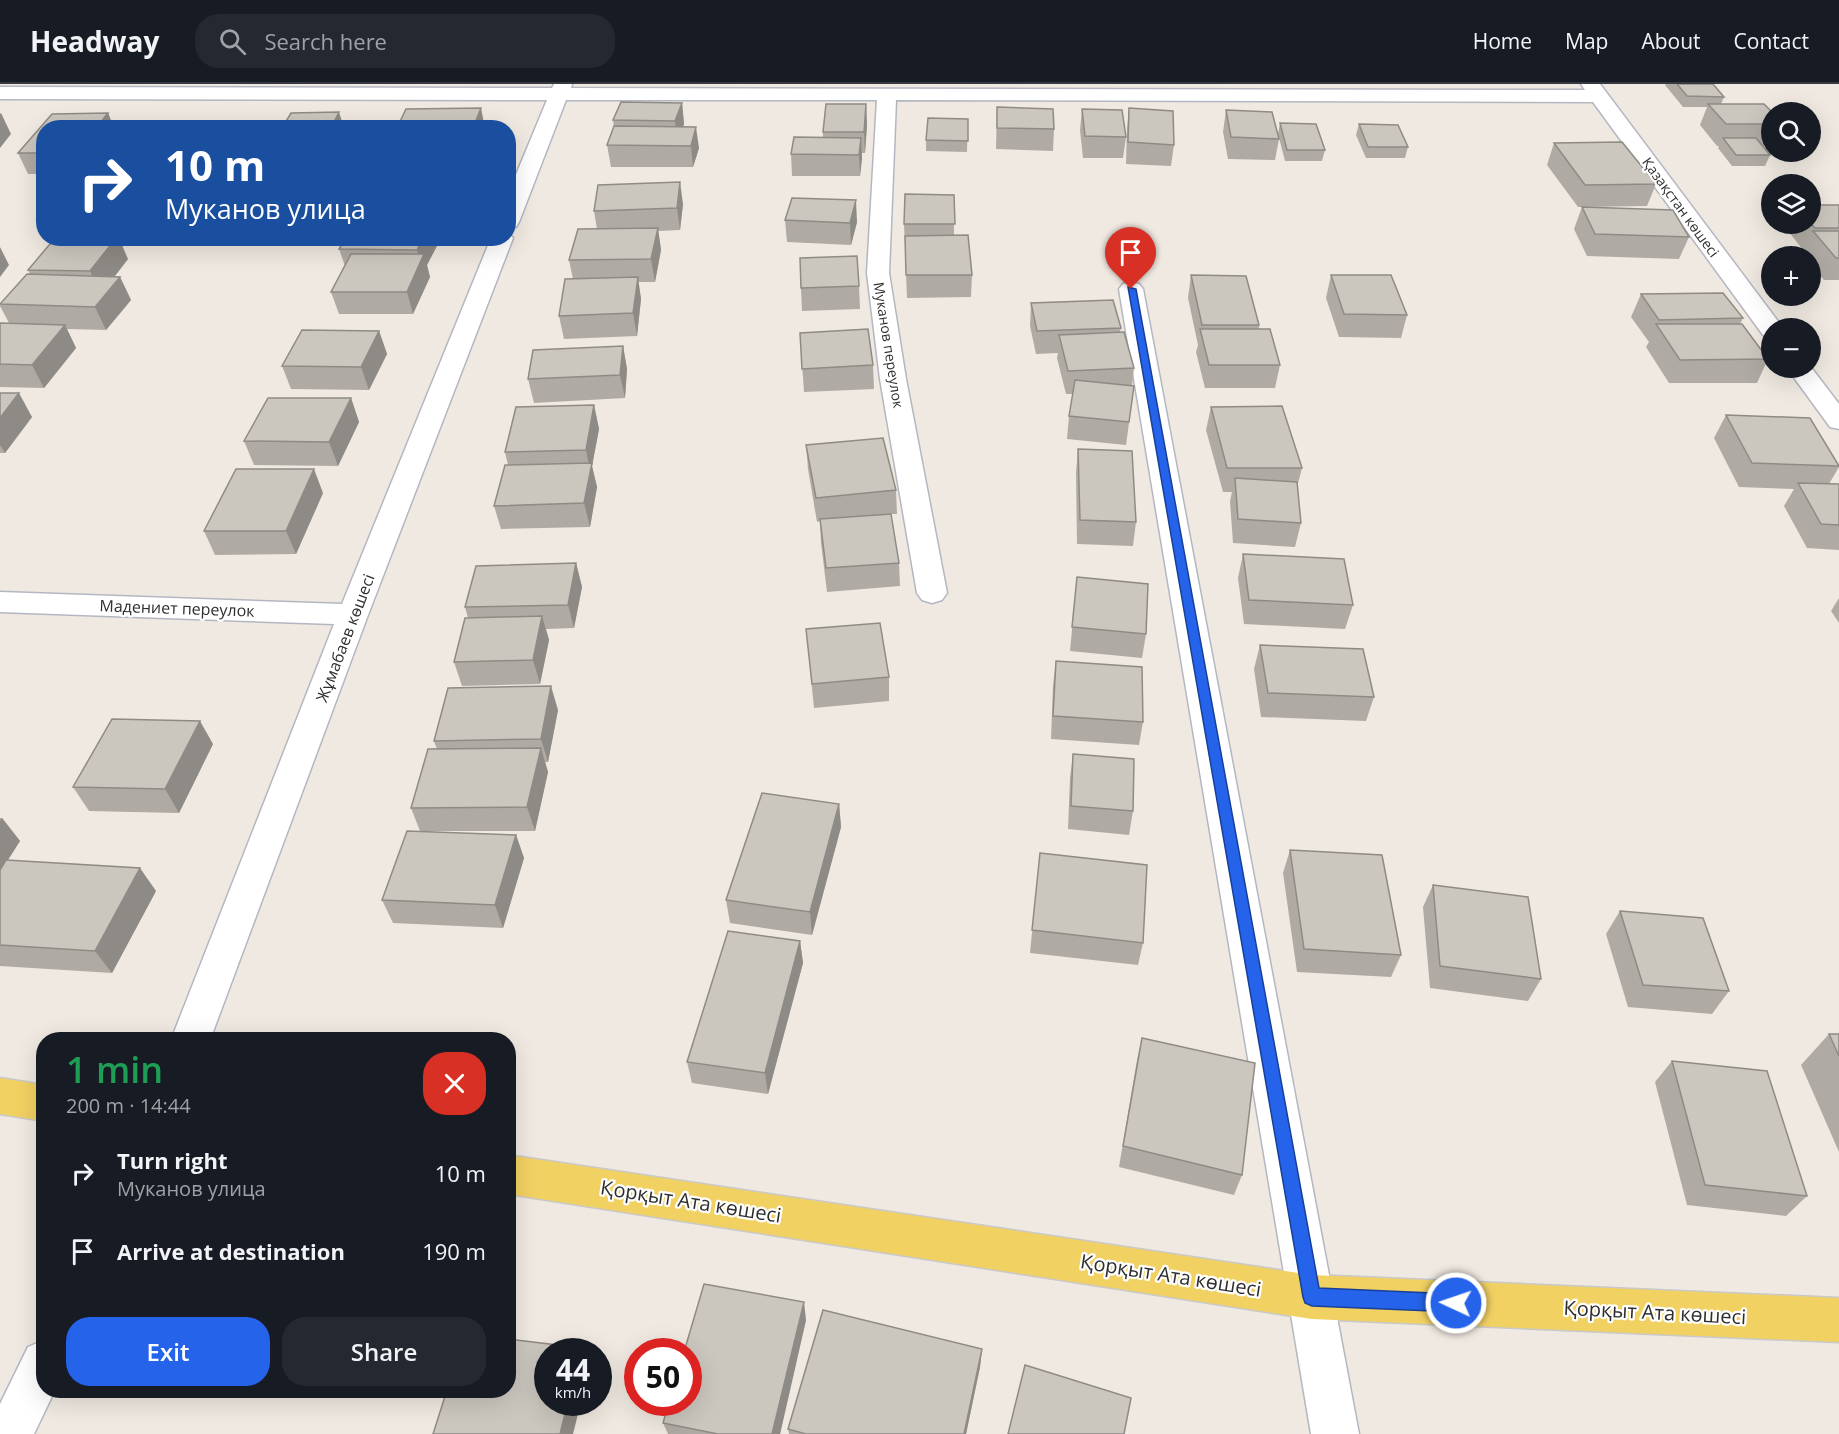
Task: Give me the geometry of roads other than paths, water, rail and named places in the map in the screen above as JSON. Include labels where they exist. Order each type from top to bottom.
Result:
[{"type":"main road","points":[[0,1096],[36,1101]]},
{"type":"main road","name":"Қорқыт Ата көшесі","points":[[516,1175],[1312,1297],[1839,1320]]},
{"type":"street","points":[[516,202],[561,89]]},
{"type":"street","points":[[0,93],[561,89],[887,95],[1101,89],[1595,90]]},
{"type":"street","name":"Қазақстан көшесі","points":[[1595,90],[1763,318]]},
{"type":"street","name":"Муканов переулок","points":[[887,95],[878,273],[893,379],[932,593]]},
{"type":"street","name":"Жұмабаев көшесі","points":[[193,1032],[353,615],[499,246]]},
{"type":"street","points":[[1131,289],[1335,1434]]},
{"type":"street","points":[[1807,378],[1839,421]]},
{"type":"street","name":"Мадениет переулок","points":[[0,602],[353,615]]},
{"type":"street","points":[[10,1434],[36,1380]]}]
